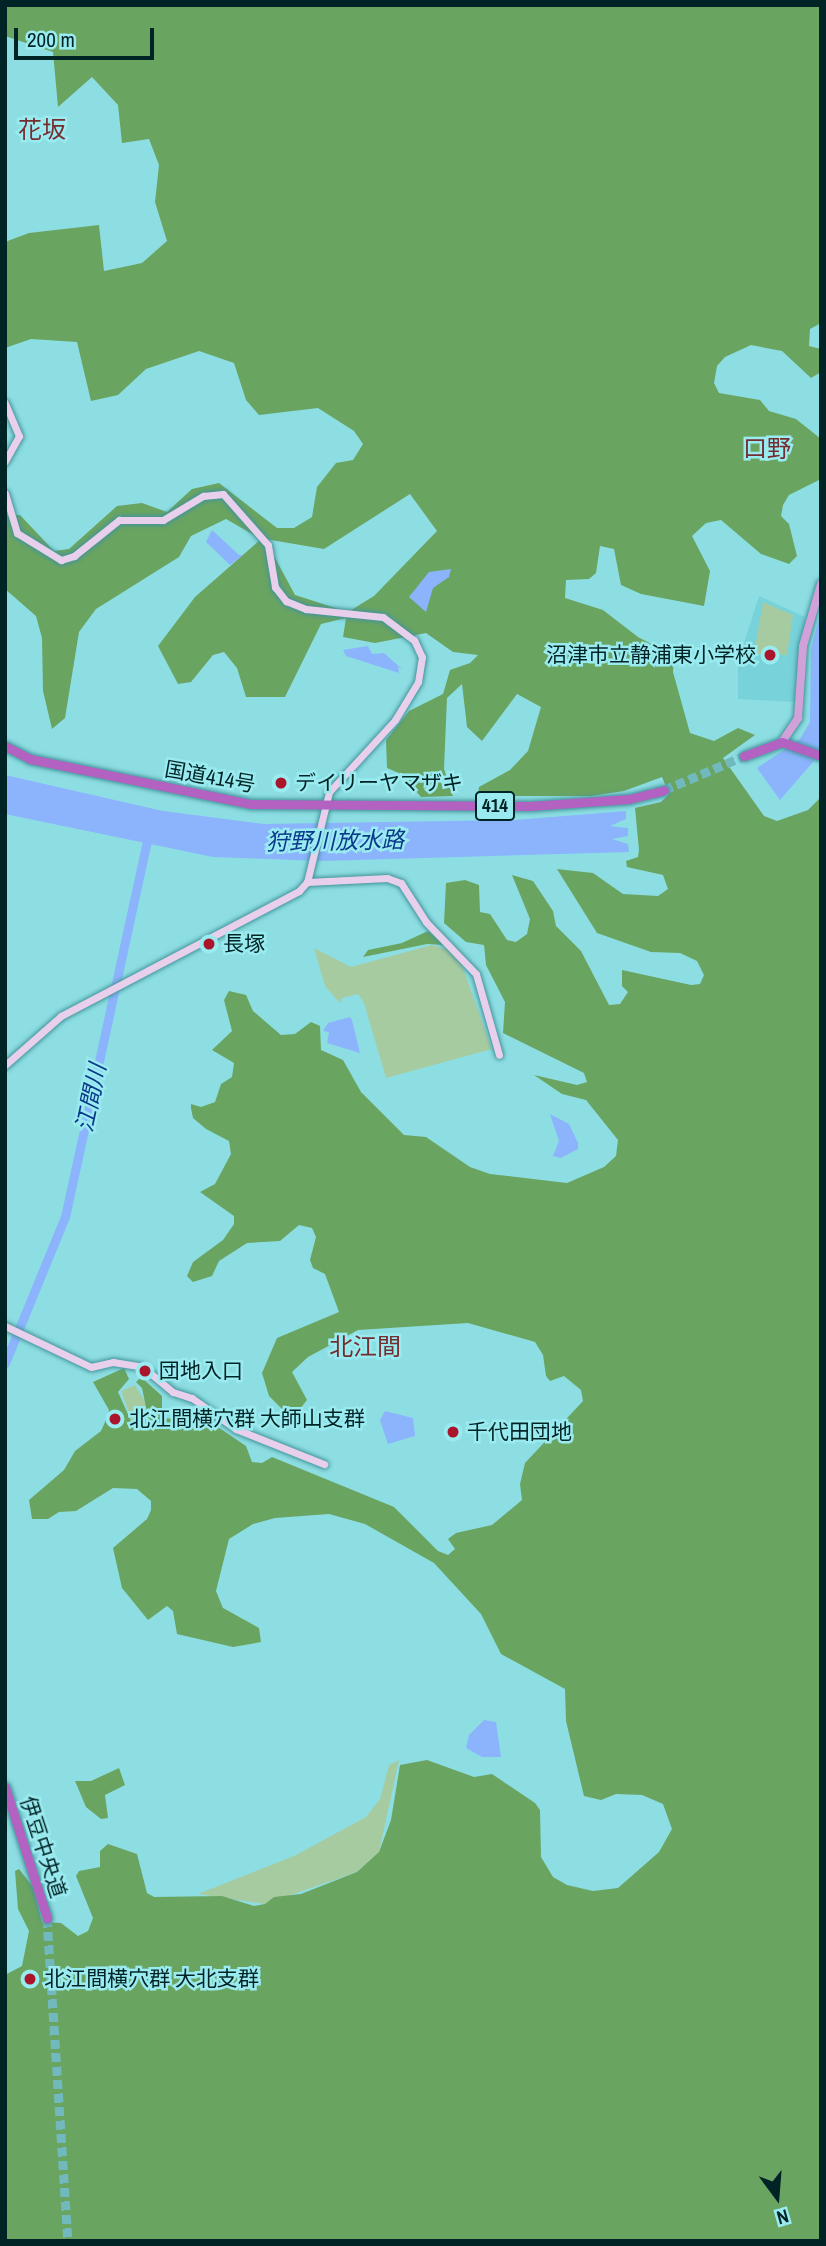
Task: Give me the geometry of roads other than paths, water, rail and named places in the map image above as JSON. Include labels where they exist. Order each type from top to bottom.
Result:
[{"type":"highway","points":[[744,756],[785,743],[821,756]]},
{"type":"highway","name":"国道414号","points":[[5,746],[30,759],[251,804],[322,807],[530,806],[629,799],[664,790]]},
{"type":"highway","name":"伊豆中央道","points":[[5,1787],[46,1919],[20,1835],[5,1804]]},
{"type":"main road","points":[[785,743],[798,718],[803,646],[821,583]]},
{"type":"street","points":[[5,403],[19,436],[5,461]]},
{"type":"street","points":[[5,494],[17,533],[61,560],[74,556],[119,520],[163,520],[203,496],[223,494],[268,545],[275,587],[285,601],[306,609],[383,617],[414,640],[422,657],[414,690],[395,720],[338,780],[322,807],[308,879]]},
{"type":"street","points":[[5,1065],[41,1029],[266,910],[308,879],[387,878],[401,883],[426,922],[476,974],[499,1055]]},
{"type":"street","points":[[5,1326],[91,1367],[113,1362],[143,1367],[173,1392],[192,1398],[241,1432],[324,1464]]},
{"type":"water","points":[[212,530],[239,555],[243,555],[230,565],[206,542]]},
{"type":"water","points":[[451,569],[449,577],[433,588],[426,612],[409,597],[429,572]]},
{"type":"water","points":[[821,611],[821,753],[780,800],[757,768],[800,739],[810,722],[811,649]]},
{"type":"water","points":[[368,646],[372,654],[384,653],[403,670],[398,667],[399,673],[346,656],[343,650]]},
{"type":"water","name":"狩野川放水路","points":[[5,775],[163,811],[264,824],[515,820],[626,811],[626,819],[610,826],[628,828],[628,836],[612,839],[628,844],[629,852],[321,861],[213,857],[5,814]]},
{"type":"water","points":[[350,1017],[360,1053],[327,1043],[329,1032],[323,1031],[328,1023]]},
{"type":"water","points":[[550,1114],[569,1124],[578,1143],[578,1149],[561,1158],[553,1156],[559,1141]]},
{"type":"water","points":[[385,1411],[413,1418],[415,1436],[388,1444],[380,1420]]},
{"type":"water","points":[[484,1720],[496,1722],[501,1757],[482,1757],[466,1748],[469,1735]]},
{"type":"waterway","name":"江間川","points":[[5,1363],[65,1217],[149,832]]},
{"type":"tunnel","points":[[664,790],[744,756]]},
{"type":"tunnel","points":[[47,1918],[68,2241]]},
{"type":"place","name":"沼津市立静浦東小学校","points":[[770,655]]},
{"type":"place","name":"デイリーヤマザキ","points":[[281,783]]},
{"type":"place","name":"長塚","points":[[209,944]]},
{"type":"place","name":"団地入口","points":[[145,1371]]},
{"type":"place","name":"北江間横穴群 大師山支群","points":[[115,1419]]},
{"type":"place","name":"千代田団地","points":[[453,1432]]},
{"type":"place","name":"北江間横穴群 大北支群","points":[[30,1979]]},
{"type":"district","name":"花坂","points":[[42,130]]},
{"type":"district","name":"口野","points":[[767,449]]},
{"type":"district","name":"北江間","points":[[365,1347]]}]
